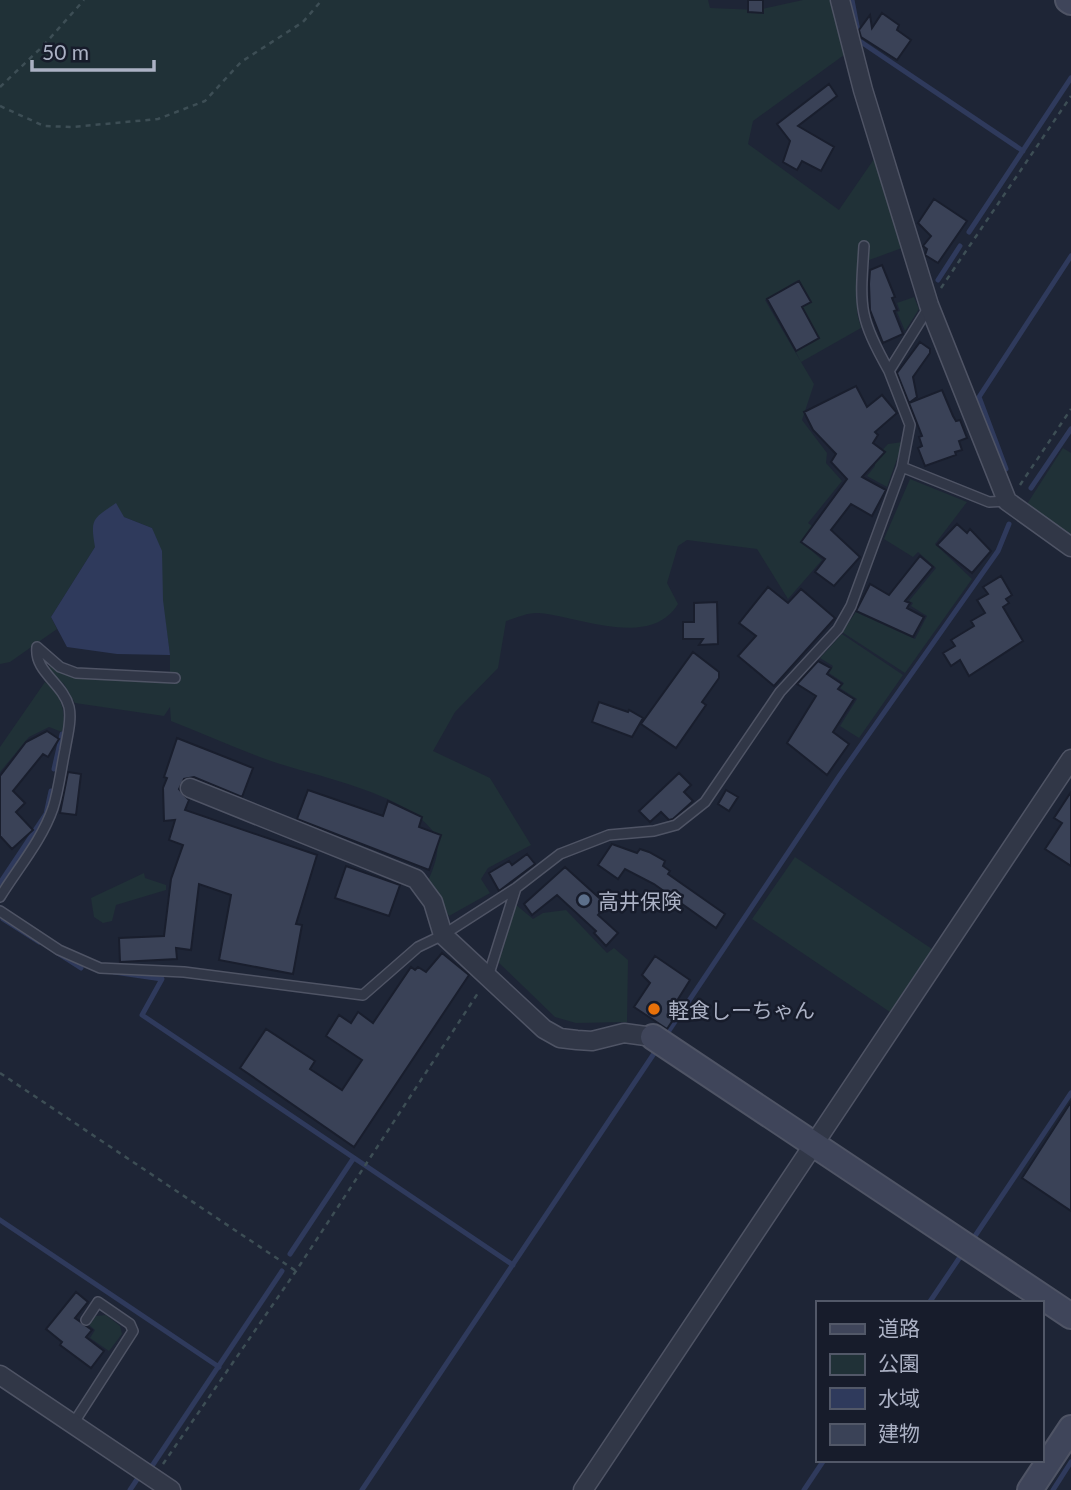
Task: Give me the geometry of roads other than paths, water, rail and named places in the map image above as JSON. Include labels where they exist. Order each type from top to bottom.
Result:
[{"type":"street","points":[[840,0],[863,90],[929,305],[1007,501],[1071,547]]},
{"type":"street","points":[[583,1490],[1071,760]]},
{"type":"street","points":[[190,788],[416,880],[433,902],[443,934],[488,979],[544,1028],[560,1038],[592,1041],[624,1033],[661,1043],[1071,1316]]},
{"type":"street","points":[[0,1375],[171,1490]]},
{"type":"street","points":[[1030,1490],[1071,1428]]},
{"type":"lane","points":[[0,911],[59,950],[100,968],[184,972],[363,995],[418,947],[516,888],[560,854],[609,835],[654,831],[676,825],[705,802],[780,692],[838,629],[851,606],[902,467],[910,425],[889,371],[867,331],[861,305],[864,246]]},
{"type":"lane","points":[[889,371],[929,305]]},
{"type":"lane","points":[[902,467],[989,502],[1007,501]]},
{"type":"lane","points":[[0,897],[41,834],[53,809],[68,731],[70,709],[63,693],[41,668],[36,657],[37,647],[60,667],[76,673],[175,678]]},
{"type":"lane","points":[[488,979],[516,888]]},
{"type":"lane","points":[[73,1424],[133,1331],[130,1324],[98,1301],[86,1320]]},
{"type":"water","points":[[116,503],[124,517],[152,528],[162,551],[163,600],[170,655],[117,654],[67,647],[51,617],[95,547],[95,520]]},
{"type":"waterway","points":[[852,0],[858,31]]},
{"type":"waterway","points":[[861,42],[1023,151]]},
{"type":"waterway","points":[[969,232],[1071,78]]},
{"type":"waterway","points":[[938,280],[960,246]]},
{"type":"waterway","points":[[1006,469],[979,397],[1071,256]]},
{"type":"waterway","points":[[1031,488],[1071,429]]},
{"type":"waterway","points":[[664,1038],[840,775],[998,551],[1009,524]]},
{"type":"waterway","points":[[54,769],[62,734]]},
{"type":"waterway","points":[[0,883],[46,814],[51,791]]},
{"type":"waterway","points":[[3,919],[39,942]]},
{"type":"waterway","points":[[56,952],[81,968]]},
{"type":"waterway","points":[[114,972],[162,979],[142,1015],[513,1265]]},
{"type":"waterway","points":[[362,1490],[657,1049]]},
{"type":"waterway","points":[[975,1236],[1071,1093]]},
{"type":"waterway","points":[[290,1254],[353,1159]]},
{"type":"waterway","points":[[0,1220],[219,1367]]},
{"type":"waterway","points":[[930,1301],[960,1257]]},
{"type":"waterway","points":[[152,1466],[282,1271]]},
{"type":"waterway","points":[[804,1490],[823,1462]]},
{"type":"waterway","points":[[1053,1490],[1071,1462]]},
{"type":"waterway","points":[[130,1490],[138,1478]]},
{"type":"place","name":"高井保険","points":[[584,900]]},
{"type":"place","name":"軽食しーちゃん","points":[[654,1009]]}]
